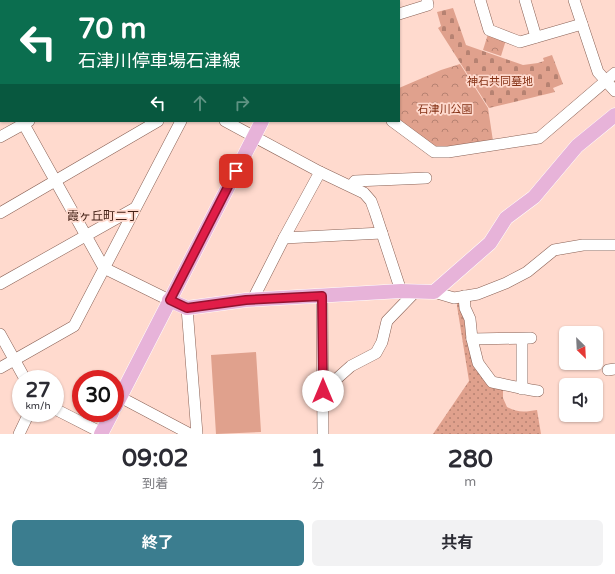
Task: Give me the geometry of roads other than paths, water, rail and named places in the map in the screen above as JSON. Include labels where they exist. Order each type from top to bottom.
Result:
[{"type":"main road","points":[[170,300],[187,308],[253,299],[408,291],[434,292],[490,244],[506,218],[534,197],[577,146],[615,115]]},
{"type":"main road","points":[[124,390],[262,122]]},
{"type":"main road","points":[[102,433],[108,422]]},
{"type":"street","points":[[400,14],[428,5],[427,0]]},
{"type":"street","points":[[480,0],[489,30],[520,42],[582,24]]},
{"type":"street","points":[[525,0],[536,37]]},
{"type":"street","points":[[574,0],[598,72],[611,76]]},
{"type":"street","points":[[611,76],[615,91]]},
{"type":"street","points":[[393,122],[434,152],[448,152],[539,138],[611,76]]},
{"type":"street","points":[[0,138],[25,122],[55,181],[104,268],[170,300]]},
{"type":"street","points":[[0,213],[156,122]]},
{"type":"street","points":[[0,368],[74,326],[180,122]]},
{"type":"street","points":[[227,122],[320,172],[364,193],[371,201],[382,233],[408,291],[387,321],[382,342],[376,353],[351,366],[323,391]]},
{"type":"street","points":[[253,299],[320,172]]},
{"type":"street","points":[[350,186],[355,181],[426,178]]},
{"type":"street","points":[[0,284],[136,208]]},
{"type":"street","points":[[284,238],[382,233]]},
{"type":"street","points":[[434,292],[454,298],[488,291],[527,272],[554,250],[583,245],[615,245]]},
{"type":"street","points":[[322,296],[323,434]]},
{"type":"street","points":[[464,296],[465,308],[470,319],[472,339],[478,363],[492,382],[538,391]]},
{"type":"street","points":[[187,308],[197,434]]},
{"type":"street","points":[[0,334],[20,370]]},
{"type":"street","points":[[472,339],[527,338],[522,389]]},
{"type":"street","points":[[124,405],[190,434]]},
{"type":"street","points":[[64,414],[102,433]]},
{"type":"street","points":[[19,434],[25,422]]},
{"type":"district","name":"霞ヶ丘町二丁","points":[[103,216]]},
{"type":"park label","name":"神石共同墓地","points":[[500,81]]},
{"type":"park label","name":"石津川公園","points":[[445,109]]}]
